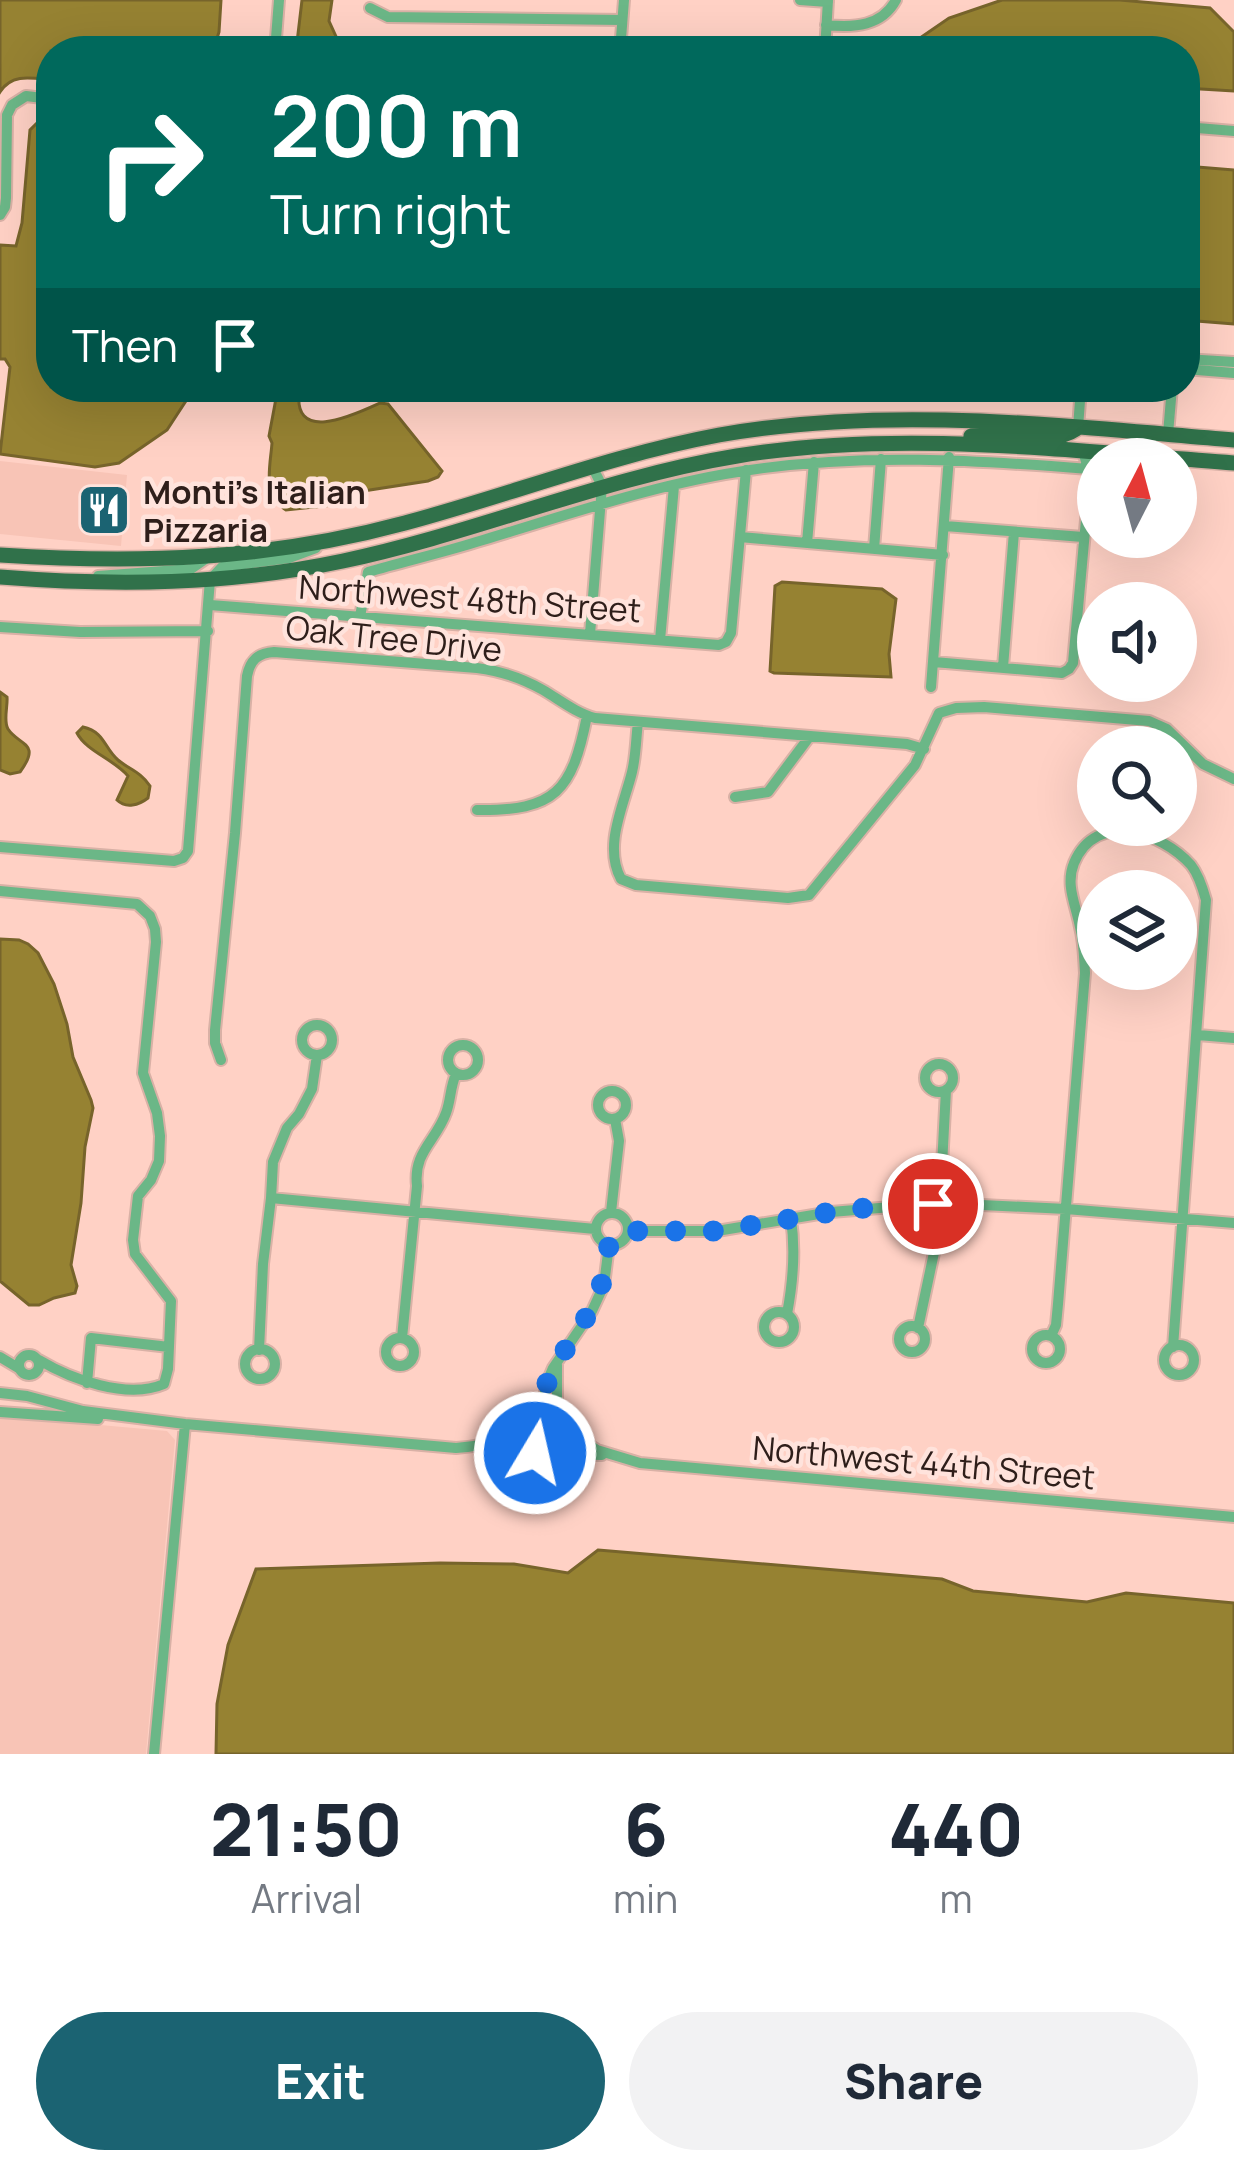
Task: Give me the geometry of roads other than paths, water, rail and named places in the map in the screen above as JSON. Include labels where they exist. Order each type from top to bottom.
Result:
[{"type":"highway","points":[[0,555],[135,561],[268,551],[404,523],[699,439],[823,422],[921,418],[1234,440]]},
{"type":"highway","points":[[947,451],[988,434],[1060,438],[1078,428]]},
{"type":"highway","points":[[0,577],[71,582],[272,574],[412,544],[602,486],[774,451],[885,442],[947,451],[1077,452]]},
{"type":"highway","points":[[1197,460],[1234,463]]},
{"type":"street","points":[[275,36],[279,0]]},
{"type":"street","points":[[621,36],[624,0]]},
{"type":"street","points":[[800,0],[828,1],[826,36]]},
{"type":"street","points":[[826,25],[863,26],[888,15],[896,0]]},
{"type":"street","points":[[370,8],[388,17],[622,20]]},
{"type":"street","points":[[0,215],[6,198],[7,115],[26,96],[36,97]]},
{"type":"street","points":[[1200,128],[1234,131]]},
{"type":"street","points":[[1200,360],[1234,362]]},
{"type":"street","points":[[1200,370],[1234,373]]},
{"type":"street","points":[[1078,428],[1080,402]]},
{"type":"street","points":[[1168,434],[1171,402]]},
{"type":"street","points":[[931,687],[947,451]]},
{"type":"street","points":[[360,617],[368,572],[601,505],[746,470],[947,451],[1077,467]]},
{"type":"street","points":[[874,549],[881,459]]},
{"type":"street","points":[[807,543],[814,462]]},
{"type":"street","points":[[590,634],[602,486],[592,466]]},
{"type":"street","points":[[746,470],[740,537],[943,555]]},
{"type":"street","points":[[660,640],[674,486]]},
{"type":"street","points":[[945,526],[1077,537]]},
{"type":"street","points":[[1003,667],[1015,532]]},
{"type":"street","name":"Northwest 48th Street","points":[[210,604],[719,645],[731,633],[740,537]]},
{"type":"street","points":[[0,847],[183,858],[188,851],[210,580],[222,567],[290,558],[340,538]]},
{"type":"street","points":[[71,582],[100,575],[191,569],[209,557]]},
{"type":"street","points":[[934,662],[1062,673],[1069,669],[1081,558]]},
{"type":"street","points":[[0,627],[208,631]]},
{"type":"street","name":"Oak Tree Drive","points":[[221,1060],[215,1043],[217,1008],[247,676],[256,657],[274,652],[487,669],[532,684],[587,716],[924,749]]},
{"type":"street","points":[[638,722],[632,773],[617,818],[615,863],[621,879],[636,885],[788,898],[809,895],[924,749],[939,713],[956,708],[1149,721],[1172,733],[1203,764],[1234,779]]},
{"type":"street","points":[[477,810],[520,808],[557,793],[576,760],[587,716]]},
{"type":"street","points":[[735,797],[768,791],[810,736]]},
{"type":"street","points":[[1051,1336],[1056,1325],[1085,974],[1069,878],[1080,851],[1095,837],[1134,830],[1191,865],[1207,900],[1173,1346]]},
{"type":"street","points":[[0,891],[137,904],[150,916],[156,942],[143,1073],[157,1113],[159,1162],[137,1196],[133,1240],[135,1254],[172,1301],[164,1384],[152,1389],[32,1372],[0,1393]]},
{"type":"street","points":[[1198,1035],[1234,1038]]},
{"type":"street","points":[[259,1350],[273,1162],[287,1128],[312,1089],[316,1055]]},
{"type":"street","points":[[403,1338],[415,1173],[424,1147],[445,1117],[456,1074]]},
{"type":"street","points":[[918,1328],[938,1234],[946,1090]]},
{"type":"street","points":[[611,1212],[619,1141],[615,1119]]},
{"type":"street","points":[[272,1198],[595,1229]]},
{"type":"street","points":[[628,1231],[717,1231],[900,1204],[940,1203],[1234,1222]]},
{"type":"street","points":[[611,1212],[622,1216],[628,1231],[622,1241],[609,1244],[598,1238],[595,1229],[598,1219],[611,1212]]},
{"type":"street","points":[[787,1314],[793,1284],[791,1220]]},
{"type":"street","points":[[535,1453],[529,1440],[557,1365],[604,1285],[609,1244]]},
{"type":"street","points":[[87,1382],[91,1338],[169,1347]]},
{"type":"street","points":[[0,1357],[32,1372],[83,1411],[185,1424]]},
{"type":"street","points":[[26,1415],[32,1372]]},
{"type":"street","points":[[493,1443],[543,1457],[557,1454],[566,1442],[550,1393]]},
{"type":"street","points":[[0,1412],[456,1448],[493,1443],[547,1420],[559,1425]]},
{"type":"street","points":[[154,1754],[185,1424]]},
{"type":"street","name":"Northwest 44th Street","points":[[559,1425],[597,1450],[640,1463],[1234,1517]]},
{"type":"street","name":"Northwest 44th Street","points":[[557,1454],[611,1455]]},
{"type":"place","name":"Monti's Italian Pizzaria","points":[[104,510]]}]
